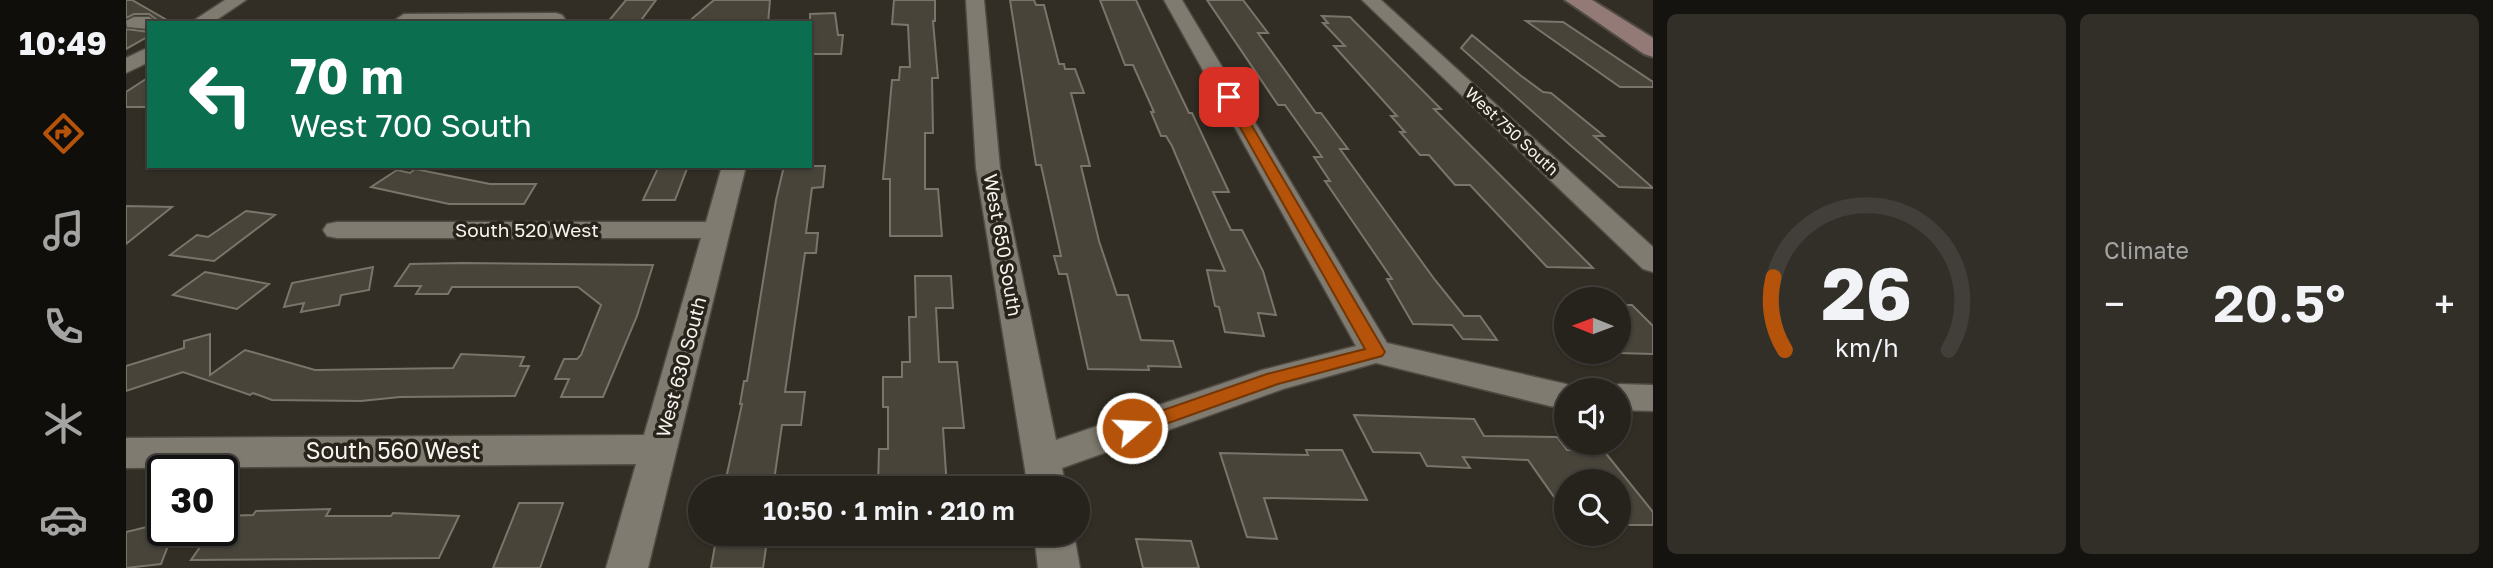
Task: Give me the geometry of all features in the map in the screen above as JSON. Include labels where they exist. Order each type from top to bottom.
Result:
[{"type":"street","points":[[202,21],[237,0]]},
{"type":"street","points":[[400,21],[427,0]]},
{"type":"street","name":"West 650 South","points":[[975,0],[988,168],[1045,474]]},
{"type":"street","points":[[1173,0],[1376,352]]},
{"type":"street","name":"West 750 South","points":[[1371,0],[1653,263]]},
{"type":"street","points":[[1576,0],[1653,49]]},
{"type":"street","points":[[400,21],[556,19]]},
{"type":"street","points":[[126,67],[147,54]]},
{"type":"street","name":"West 630 South","points":[[627,568],[733,168]]},
{"type":"street","name":"South 520 West","points":[[337,230],[717,230]]},
{"type":"street","points":[[1045,474],[1274,379],[1376,352],[1554,394]]},
{"type":"street","points":[[1631,397],[1653,398]]},
{"type":"street","name":"South 560 West","points":[[126,453],[660,449]]},
{"type":"street","points":[[1056,546],[1059,568]]},
{"type":"building","points":[[126,0],[132,0],[169,21],[158,21],[149,14],[134,14],[126,18]]},
{"type":"building","points":[[626,0],[656,0],[640,21],[609,21]]},
{"type":"building","points":[[714,0],[770,0],[768,21],[689,21]]},
{"type":"building","points":[[894,0],[935,0],[933,21],[938,78],[932,78],[933,133],[925,133],[925,189],[938,189],[942,236],[890,236],[890,179],[883,179],[892,80],[899,80],[900,67],[910,67],[908,25],[892,24]]},
{"type":"building","points":[[1010,0],[1034,0],[1036,5],[1044,5],[1059,64],[1064,64],[1065,69],[1075,69],[1084,93],[1071,93],[1090,166],[1081,166],[1099,241],[1117,295],[1128,295],[1141,340],[1173,341],[1181,367],[1148,366],[1149,370],[1088,369],[1067,274],[1059,274],[1054,256],[1061,256],[1041,165],[1036,165]]},
{"type":"building","points":[[1100,0],[1136,0],[1189,113],[1192,113],[1229,192],[1213,192],[1231,230],[1242,230],[1263,271],[1276,315],[1258,313],[1264,336],[1225,332],[1219,307],[1215,306],[1207,270],[1225,271],[1172,146],[1166,136],[1161,136],[1151,112],[1154,112],[1133,65],[1125,65]]},
{"type":"building","points":[[1207,0],[1243,0],[1268,33],[1258,33],[1316,113],[1321,113],[1348,149],[1340,149],[1435,280],[1464,316],[1480,316],[1497,340],[1463,339],[1452,325],[1413,324],[1387,279],[1392,279],[1325,181],[1330,181],[1314,157],[1322,157],[1285,105],[1278,105]]},
{"type":"building","points":[[835,13],[838,35],[843,35],[841,54],[812,54],[810,14]]},
{"type":"building","points":[[1322,16],[1350,17],[1441,109],[1434,109],[1593,268],[1547,267],[1470,185],[1455,185],[1429,155],[1420,155],[1400,132],[1405,132],[1391,116],[1397,116],[1334,46],[1345,46],[1323,23],[1328,23]]},
{"type":"building","points":[[1526,21],[1563,22],[1653,82],[1653,87],[1620,87]]},
{"type":"building","points":[[126,29],[147,32],[147,37],[126,49]]},
{"type":"building","points":[[1472,35],[1520,75],[1543,92],[1551,93],[1604,136],[1594,136],[1653,188],[1619,187],[1461,48]]},
{"type":"building","points":[[147,78],[147,107],[126,107],[126,92]]},
{"type":"building","points":[[825,166],[823,187],[812,188],[806,233],[818,233],[816,253],[805,253],[785,392],[805,392],[801,425],[782,425],[775,476],[727,476],[742,404],[744,381],[747,381],[784,168]]},
{"type":"building","points":[[658,168],[687,168],[675,200],[643,200]]},
{"type":"building","points":[[415,169],[490,184],[536,184],[524,204],[449,204],[371,187],[397,170],[410,173]]},
{"type":"building","points":[[126,206],[172,207],[126,244]]},
{"type":"building","points":[[246,211],[275,215],[214,261],[170,255],[197,235],[208,237]]},
{"type":"building","points":[[410,264],[653,265],[637,316],[603,397],[561,397],[569,379],[555,379],[564,359],[577,359],[581,355],[601,305],[578,287],[452,287],[448,294],[416,294],[421,286],[395,286]]},
{"type":"building","points":[[373,267],[369,290],[341,295],[339,305],[301,312],[304,303],[284,307],[292,283]]},
{"type":"building","points":[[205,272],[269,284],[237,309],[173,295]]},
{"type":"building","points":[[915,276],[951,276],[953,308],[936,308],[939,362],[957,362],[964,428],[943,428],[946,476],[878,476],[879,449],[888,449],[888,407],[883,407],[883,377],[902,377],[902,362],[910,362],[909,317],[916,317]]},
{"type":"building","points":[[1631,305],[1653,326],[1653,354],[1631,353]]},
{"type":"building","points":[[210,334],[210,375],[245,350],[315,370],[453,368],[461,354],[524,357],[520,366],[529,366],[515,396],[400,397],[361,401],[272,400],[183,372],[126,391],[126,366],[184,348],[184,341]]},
{"type":"building","points":[[1354,415],[1474,419],[1484,436],[1554,437],[1554,455],[1607,455],[1618,469],[1554,469],[1554,497],[1528,460],[1463,457],[1470,468],[1427,466],[1420,453],[1373,452]]},
{"type":"building","points":[[1306,450],[1342,450],[1367,500],[1264,498],[1277,539],[1247,537],[1220,453],[1308,455]]},
{"type":"building","points":[[1631,485],[1653,512],[1653,525],[1631,525]]},
{"type":"building","points":[[519,503],[563,503],[540,568],[493,568]]},
{"type":"building","points":[[330,509],[326,516],[391,516],[393,513],[459,516],[439,558],[191,560],[201,546],[238,546],[238,515],[253,515],[256,511]]},
{"type":"building","points":[[147,527],[147,546],[168,546],[161,564],[126,568],[126,532]]},
{"type":"building","points":[[1136,539],[1191,541],[1199,568],[1143,568]]},
{"type":"building","points":[[715,546],[766,546],[763,568],[711,568]]},
{"type":"route","points":[[1132,428],[1274,379],[1376,352],[1229,97]]}]
